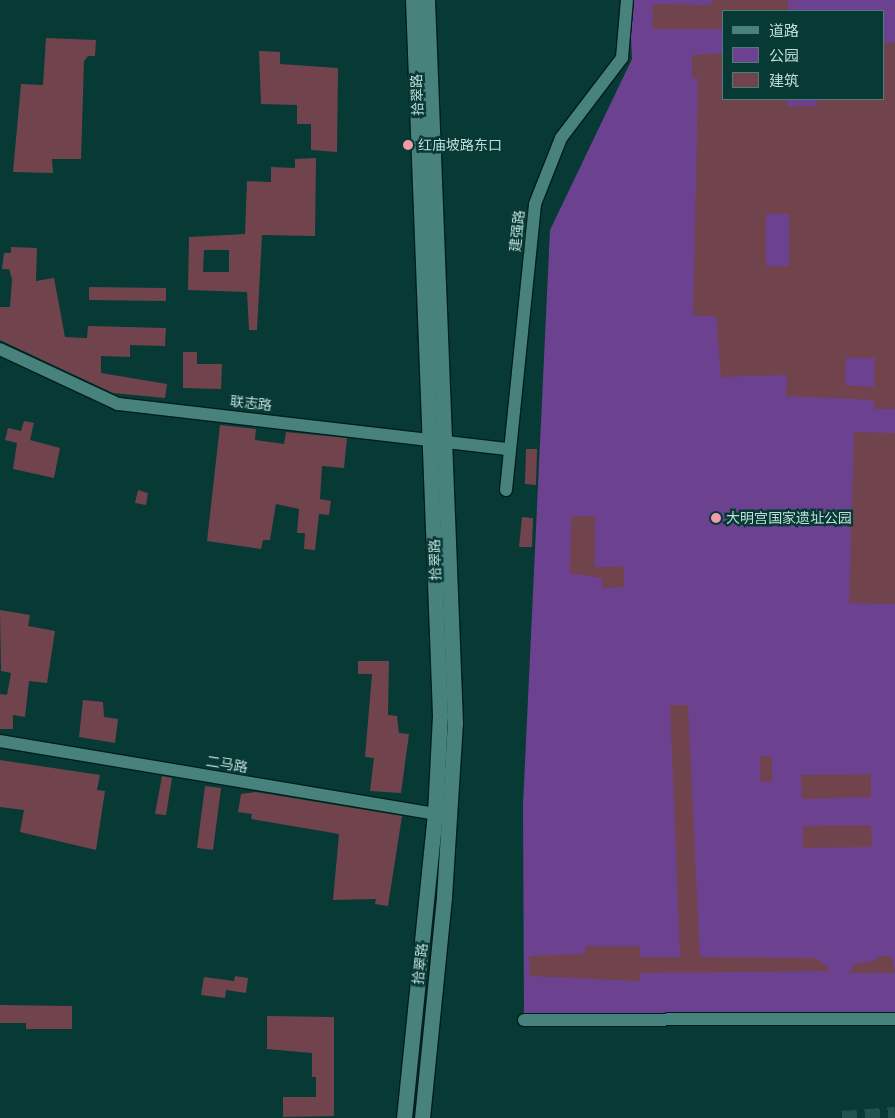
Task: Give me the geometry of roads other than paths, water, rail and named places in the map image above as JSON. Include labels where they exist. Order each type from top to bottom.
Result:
[{"type":"main road","name":"拾翠路","points":[[413,0],[455,722],[450,817],[422,1118]]},
{"type":"main road","name":"拾翠路","points":[[404,1118],[435,814],[440,715],[438,441],[427,0]]},
{"type":"street","name":"建强路","points":[[506,490],[535,204],[560,138],[622,58],[626,0]]},
{"type":"street","name":"联志路","points":[[0,349],[118,404],[509,449]]},
{"type":"street","name":"二马路","points":[[0,742],[450,817]]},
{"type":"street","points":[[524,1020],[895,1019]]},
{"type":"tunnel","points":[[842,1118],[895,1114]]},
{"type":"place","name":"红庙坡路东口","points":[[408,145]]},
{"type":"place","name":"大明宫国家遗址公园","points":[[716,518]]}]
